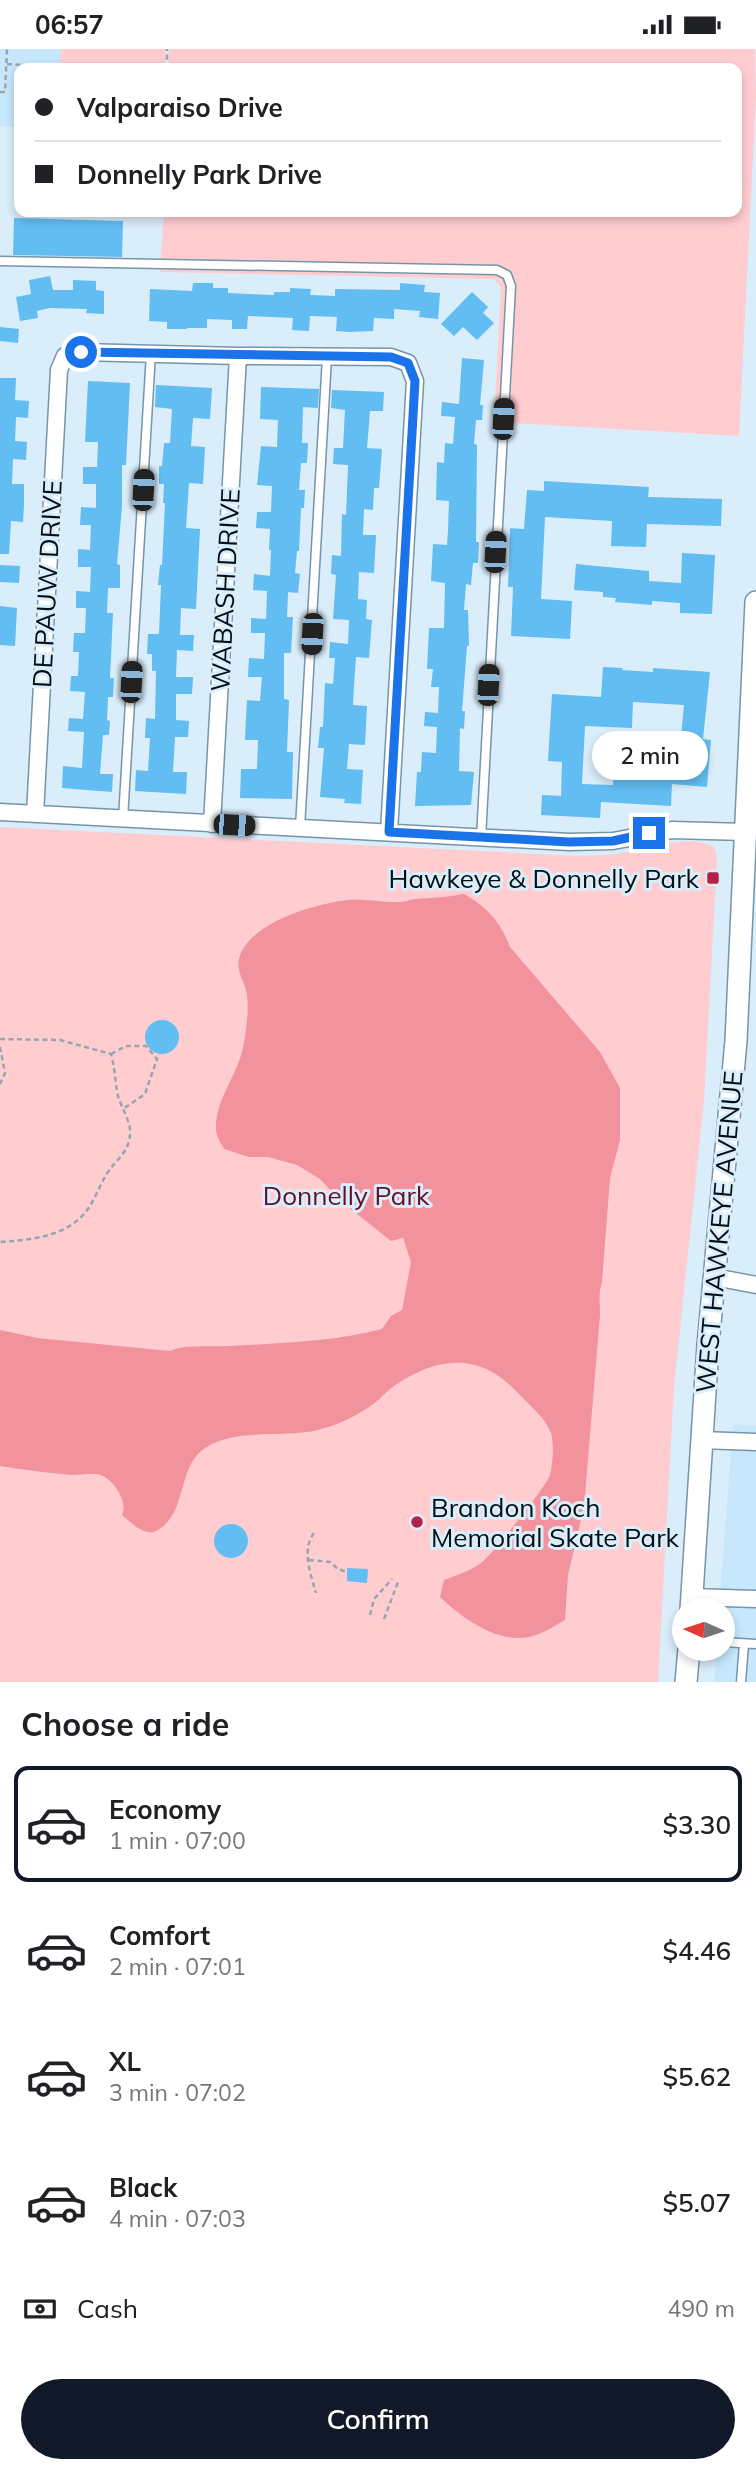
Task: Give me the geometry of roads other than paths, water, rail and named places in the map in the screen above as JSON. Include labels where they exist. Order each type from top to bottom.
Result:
[{"type":"street","name":"DE PAUW DRIVE","points":[[35,814],[59,370],[65,356],[81,352],[151,353]]},
{"type":"street","points":[[151,353],[391,357],[408,363],[415,381],[389,832]]},
{"type":"street","name":"WABASH DRIVE","points":[[212,824],[238,356]]},
{"type":"street","name":"WEST HAWKEYE AVENUE","points":[[691,1598],[714,1277],[736,1041],[756,602]]},
{"type":"street","points":[[0,812],[582,842],[613,841],[672,830],[745,832]]},
{"type":"street","points":[[714,1277],[756,1285]]},
{"type":"street","points":[[701,1440],[756,1442]]},
{"type":"street","points":[[735,1601],[756,1599]]},
{"type":"street","points":[[686,1682],[687,1661]]},
{"type":"lane","points":[[0,261],[497,270],[507,275],[510,286],[481,838]]},
{"type":"lane","points":[[123,818],[151,353]]},
{"type":"lane","points":[[300,828],[327,357]]},
{"type":"lane","points":[[735,1643],[756,1644]]},
{"type":"lane","points":[[741,1682],[744,1644]]},
{"type":"place","name":"Hawkeye & Donnelly Park","points":[[713,878]]},
{"type":"place","name":"Brandon Koch Memorial Skate Park","points":[[417,1522]]},
{"type":"park label","name":"Donnelly Park","points":[[346,1195]]}]
